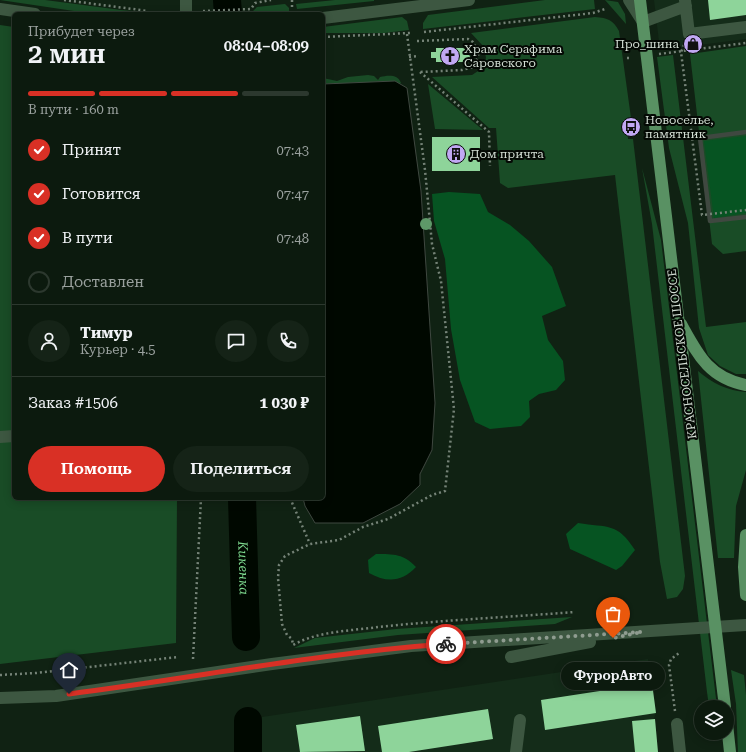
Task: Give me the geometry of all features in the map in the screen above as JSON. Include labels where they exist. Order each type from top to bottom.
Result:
[{"type":"main road","name":"КРАСНОСЕЛЬСКОЕ ШОССЕ","points":[[640,0],[724,700]]},
{"type":"main road","points":[[678,318],[700,356],[714,372],[730,382],[746,385]]},
{"type":"main road","points":[[746,535],[744,567],[746,595]]},
{"type":"main road","points":[[729,740],[730,752]]},
{"type":"street","points":[[186,0],[186,12]]},
{"type":"street","points":[[325,18],[414,10],[469,0]]},
{"type":"street","points":[[629,0],[643,22],[685,3],[689,34],[746,27]]},
{"type":"street","points":[[0,9],[21,12]]},
{"type":"street","points":[[0,437],[12,436]]},
{"type":"street","points":[[0,698],[56,696],[257,666],[411,646],[746,625]]},
{"type":"street","points":[[511,657],[642,632]]},
{"type":"street","points":[[516,752],[520,720]]},
{"type":"street","points":[[676,720],[680,752]]},
{"type":"path","points":[[64,0],[148,11]]},
{"type":"path","points":[[203,11],[251,9],[255,4],[266,0],[271,0]]},
{"type":"path","points":[[292,0],[292,10]]},
{"type":"path","points":[[424,32],[593,13],[604,9]]},
{"type":"path","points":[[325,37],[408,34],[409,57],[425,170],[432,244],[441,281],[454,409],[445,492],[432,495],[388,519],[363,527],[339,540],[310,544],[285,556],[279,565],[278,578],[282,624],[287,635],[292,640],[293,645],[314,636],[426,622],[576,612]]},
{"type":"path","points":[[418,41],[468,39],[476,46],[478,57],[476,62],[468,70],[420,72],[489,132],[490,166]]},
{"type":"path","points":[[685,43],[680,52],[702,215],[746,210]]},
{"type":"path","points":[[655,55],[746,43]]},
{"type":"path","points":[[409,57],[419,56]]},
{"type":"path","points":[[192,659],[201,500]]},
{"type":"path","points":[[291,500],[310,544]]},
{"type":"path","points":[[676,720],[669,665],[672,659],[680,653]]},
{"type":"path","points":[[0,675],[36,674],[178,657]]},
{"type":"shaded area","points":[[654,0],[746,0],[746,39],[660,50]]},
{"type":"shaded area","points":[[395,81],[407,88],[421,191],[435,403],[432,450],[420,474],[420,485],[400,504],[363,523],[315,523],[305,506],[304,500],[325,500],[325,84]]},
{"type":"shaded area","points":[[648,659],[656,713],[640,752],[261,752],[262,717]]},
{"type":"green space","points":[[0,0],[45,0],[146,12],[81,12]]},
{"type":"green space","points":[[335,0],[374,1],[297,9],[296,4]]},
{"type":"green space","points":[[545,0],[594,0],[595,9],[423,29],[423,23],[428,15]]},
{"type":"green space","points":[[605,0],[618,2],[625,14],[626,24]]},
{"type":"green space","points":[[285,4],[289,8],[289,11],[252,12],[257,7]]},
{"type":"green space","points":[[402,17],[407,21],[409,30],[384,33],[325,33],[325,27]]},
{"type":"green space","points":[[595,17],[610,20],[615,24],[619,31],[631,118],[627,119],[628,139],[633,139],[685,576],[683,589],[677,597],[667,599],[660,562],[615,175],[508,188],[500,183],[496,128],[489,128],[432,77],[472,75],[481,69],[486,58],[484,47],[471,33]]},
{"type":"green space","points":[[0,25],[12,27],[12,500],[177,500],[176,643],[0,664]]},
{"type":"green space","points":[[746,46],[746,251],[723,254],[712,244],[690,54]]},
{"type":"green space","points":[[673,55],[706,327],[746,322],[746,374],[736,374],[720,366],[708,355],[699,328],[688,223],[669,148],[657,57]]},
{"type":"green space","points":[[368,75],[374,76],[378,80],[380,77],[392,76],[398,78],[401,83],[396,87],[325,90],[325,78],[337,81],[348,77]]},
{"type":"green space","points":[[428,84],[483,130],[435,129]]},
{"type":"green space","points":[[746,136],[746,213],[714,218],[704,141]]},
{"type":"green space","points":[[642,168],[661,240],[716,700],[708,700],[652,224]]},
{"type":"green space","points":[[449,192],[480,194],[488,212],[510,225],[529,241],[552,267],[566,306],[542,316],[548,340],[563,361],[565,380],[556,390],[539,394],[529,401],[530,417],[521,426],[490,429],[475,422],[460,380],[451,329],[445,259],[434,221],[432,194]]},
{"type":"green space","points":[[698,371],[720,386],[746,392],[746,470],[736,506],[734,558],[718,558]]},
{"type":"green space","points":[[578,523],[604,526],[617,530],[629,541],[635,550],[622,566],[616,570],[570,549],[566,534]]},
{"type":"green space","points":[[376,554],[388,554],[403,557],[416,567],[411,572],[400,578],[382,578],[369,573],[368,560]]},
{"type":"green space","points":[[572,617],[555,624],[398,635],[294,648],[315,638],[396,629]]},
{"type":"green space","points":[[731,670],[744,675],[746,695],[746,752],[738,752],[736,704]]},
{"type":"building","points":[[708,0],[746,0],[746,15],[710,20]]},
{"type":"building","name":"Храм Серафима Саровского","points":[[436,48],[463,48],[468,51],[470,57],[467,60],[463,60],[463,62],[436,62],[436,58],[431,58],[431,52],[436,52]]},
{"type":"building","name":"Дом причта","points":[[432,137],[480,137],[480,171],[432,171]]},
{"type":"building","points":[[652,683],[656,713],[545,730],[541,700]]},
{"type":"building","points":[[488,709],[493,739],[409,752],[382,752],[378,726]]},
{"type":"building","points":[[360,716],[365,751],[300,752],[296,725]]},
{"type":"building","points":[[655,719],[658,752],[635,752],[632,721]]},
{"type":"waterway","name":"Кикенка","points":[[227,0],[228,12]]},
{"type":"waterway","points":[[746,132],[700,138],[710,221],[746,217]]},
{"type":"waterway","name":"Кикенка","points":[[242,500],[246,637]]},
{"type":"waterway","name":"Кикенка","points":[[248,721],[248,752]]},
{"type":"way so far","points":[[446,644],[642,632],[613,638]]},
{"type":"place","name":"Про_шина","points":[[693,44]]},
{"type":"place","name":"Храм Серафима Саровского","points":[[450,56]]},
{"type":"place","name":"Новоселье, памятник","points":[[631,127]]},
{"type":"place","name":"Дом причта","points":[[456,154]]},
{"type":"place","name":"ФурорАвто","points":[[613,638]]},
{"type":"route","points":[[69,694],[346,654],[411,646],[446,644]]}]
